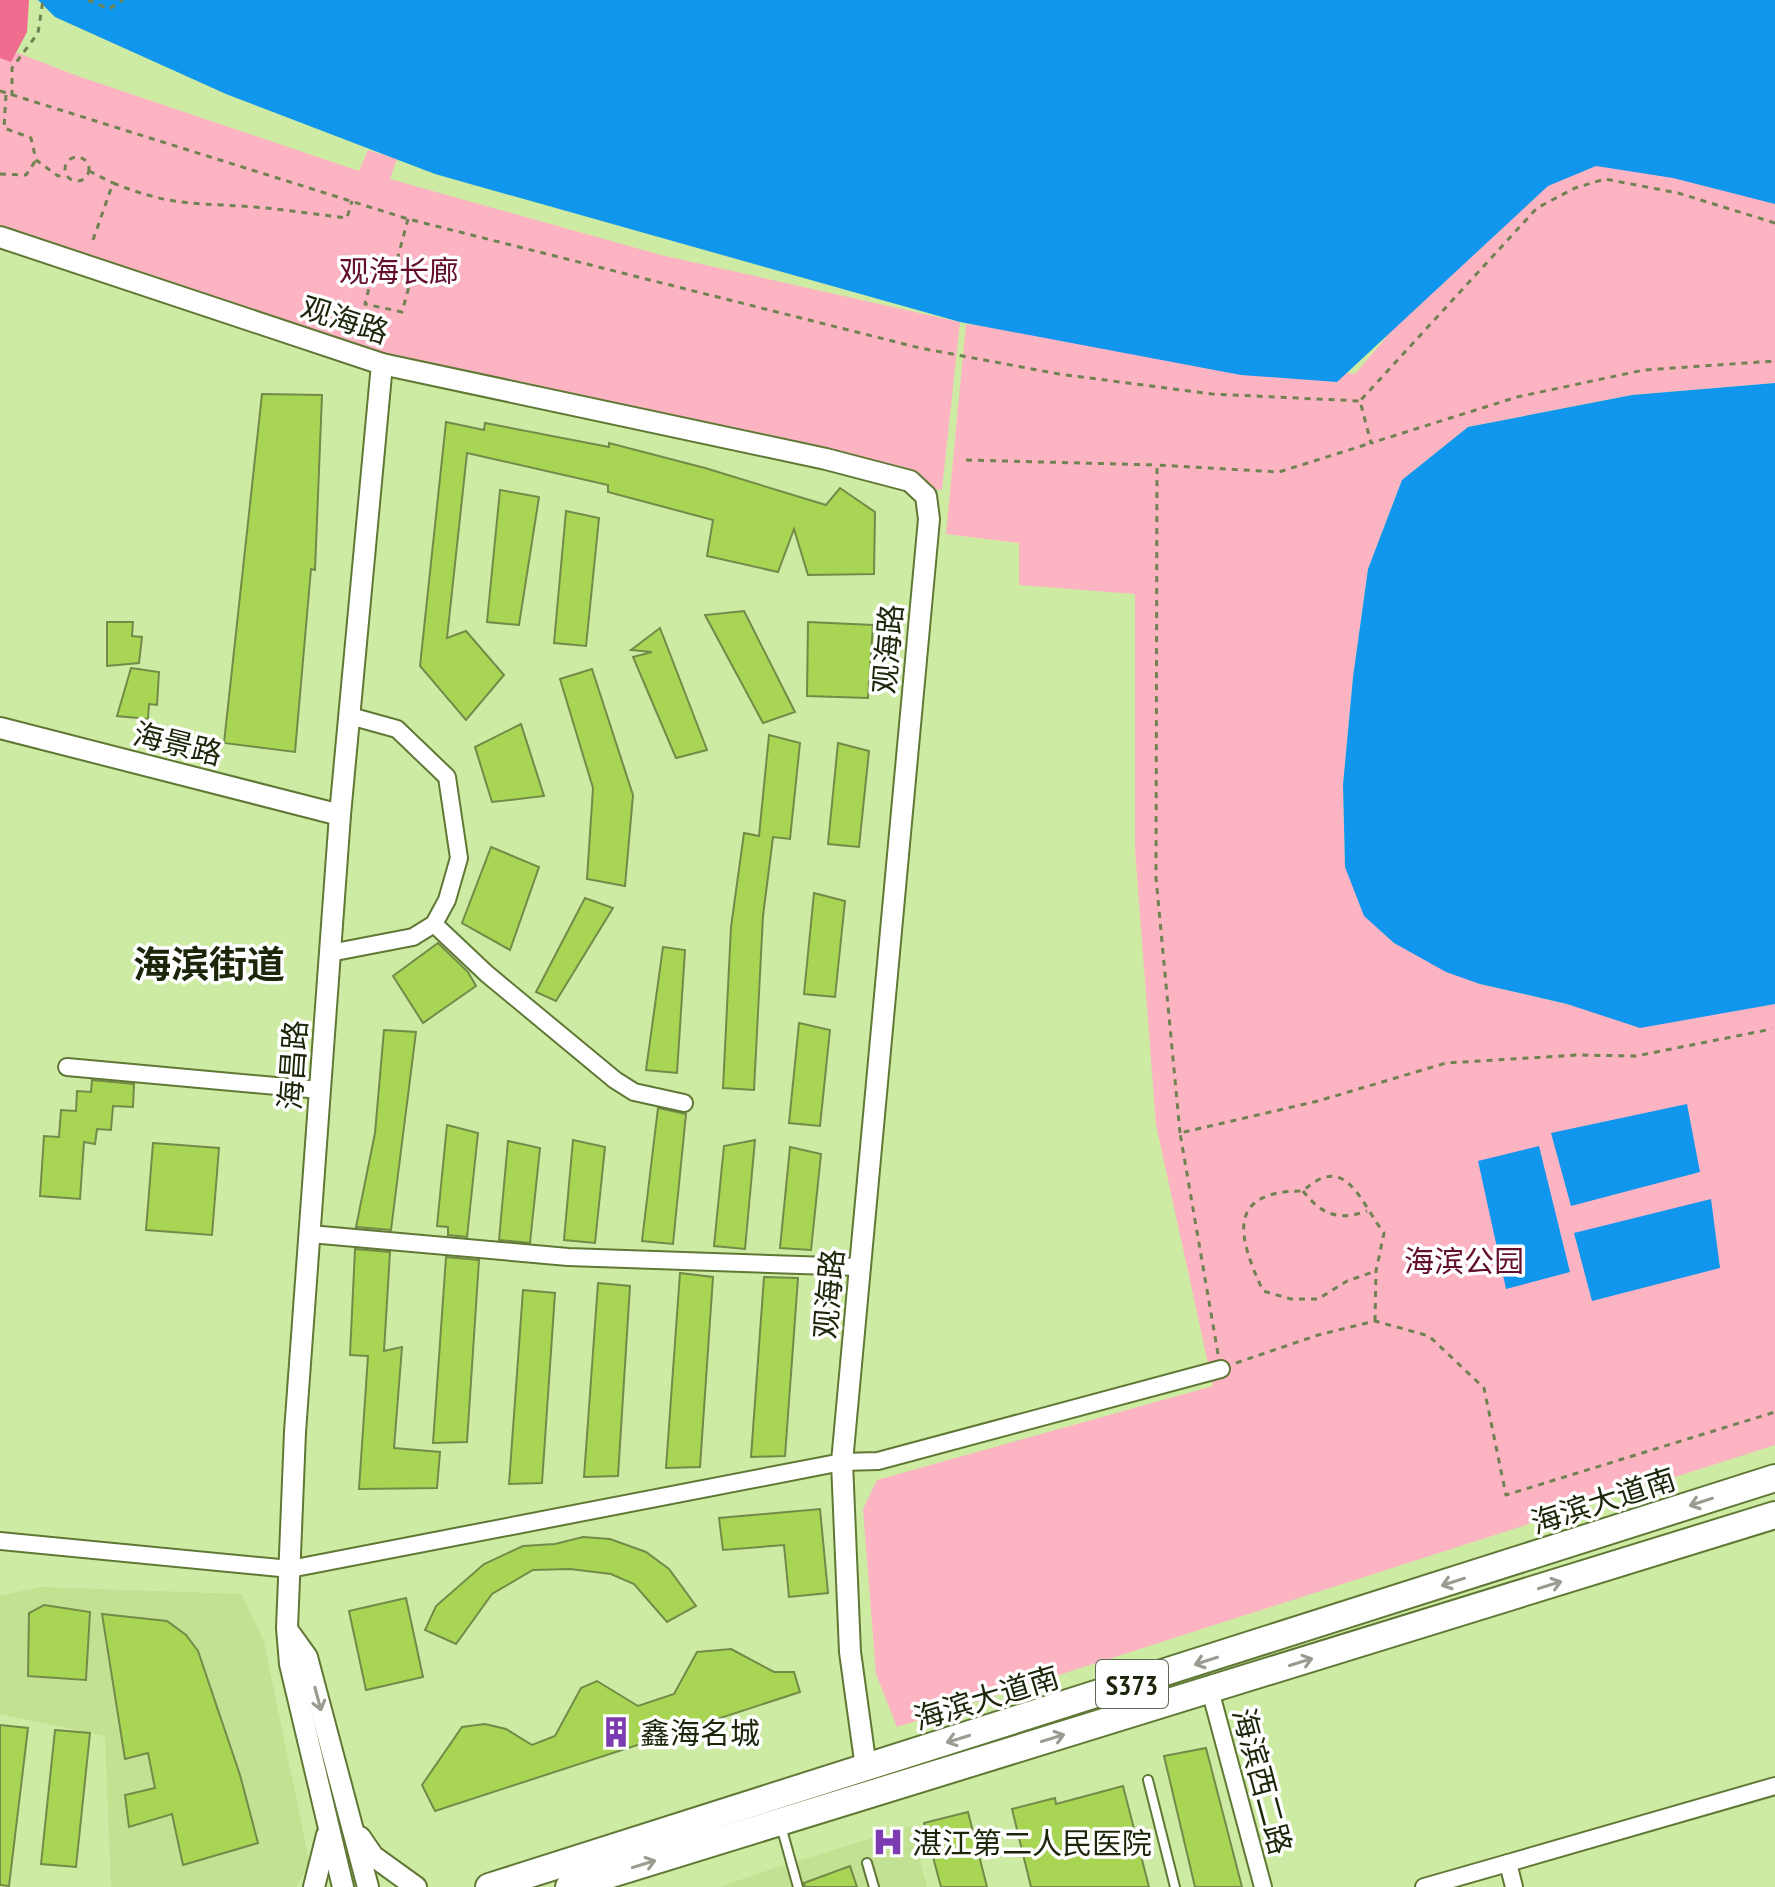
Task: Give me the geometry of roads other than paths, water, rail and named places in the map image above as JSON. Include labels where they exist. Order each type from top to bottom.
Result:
[{"type":"main road","name":"海滨大道南","points":[[489,1887],[1775,1478]]},
{"type":"main road","name":"海滨大道南","points":[[569,1887],[1775,1515]]},
{"type":"street","name":"观海路","points":[[0,237],[382,364],[826,459],[910,481],[926,496],[929,519],[842,1462],[850,1652],[866,1768]]},
{"type":"street","name":"海昌路","points":[[343,1887],[290,1664],[287,1628],[310,1234],[340,815],[382,364]]},
{"type":"street","points":[[330,953],[413,937],[434,924],[447,900],[459,858],[447,777],[397,729],[350,716]]},
{"type":"street","name":"海景路","points":[[0,728],[340,815]]},
{"type":"street","points":[[434,924],[487,974],[615,1080],[634,1092],[684,1103]]},
{"type":"street","points":[[67,1067],[320,1090]]},
{"type":"street","points":[[310,1234],[568,1257],[860,1267]]},
{"type":"street","points":[[0,1541],[290,1569],[842,1462],[878,1461],[1221,1369]]},
{"type":"street","points":[[287,1628],[307,1657],[368,1887]]},
{"type":"street","name":"海滨西二路","points":[[1210,1690],[1263,1887]]},
{"type":"street","points":[[1424,1887],[1775,1786]]},
{"type":"street","points":[[351,1824],[373,1856],[416,1887]]},
{"type":"street","points":[[314,1887],[329,1827]]},
{"type":"street","points":[[1508,1863],[1514,1887]]},
{"type":"lane","points":[[1148,1780],[1175,1887]]},
{"type":"lane","points":[[780,1822],[798,1887]]},
{"type":"lane","points":[[867,1863],[874,1887]]},
{"type":"water","points":[[38,0],[1775,0],[1775,204],[1673,178],[1596,166],[1548,186],[1337,382],[1241,375],[960,322],[435,174],[226,94],[55,17]]},
{"type":"water","points":[[1775,383],[1775,1004],[1640,1028],[1567,1004],[1480,984],[1446,972],[1394,943],[1364,916],[1345,867],[1343,785],[1353,677],[1368,569],[1402,480],[1468,427],[1632,395]]},
{"type":"water","points":[[1687,1104],[1700,1172],[1571,1206],[1551,1133]]},
{"type":"water","points":[[1539,1146],[1570,1272],[1506,1289],[1478,1161]]},
{"type":"water","points":[[1711,1199],[1720,1268],[1592,1301],[1574,1233]]},
{"type":"place","name":"鑫海名城","points":[[616,1732]]},
{"type":"place","name":"湛江第二人民医院","points":[[888,1842]]},
{"type":"district","name":"海滨街道","points":[[209,963]]},
{"type":"park label","name":"观海长廊","points":[[399,270]]},
{"type":"park label","name":"海滨公园","points":[[1464,1260]]}]
